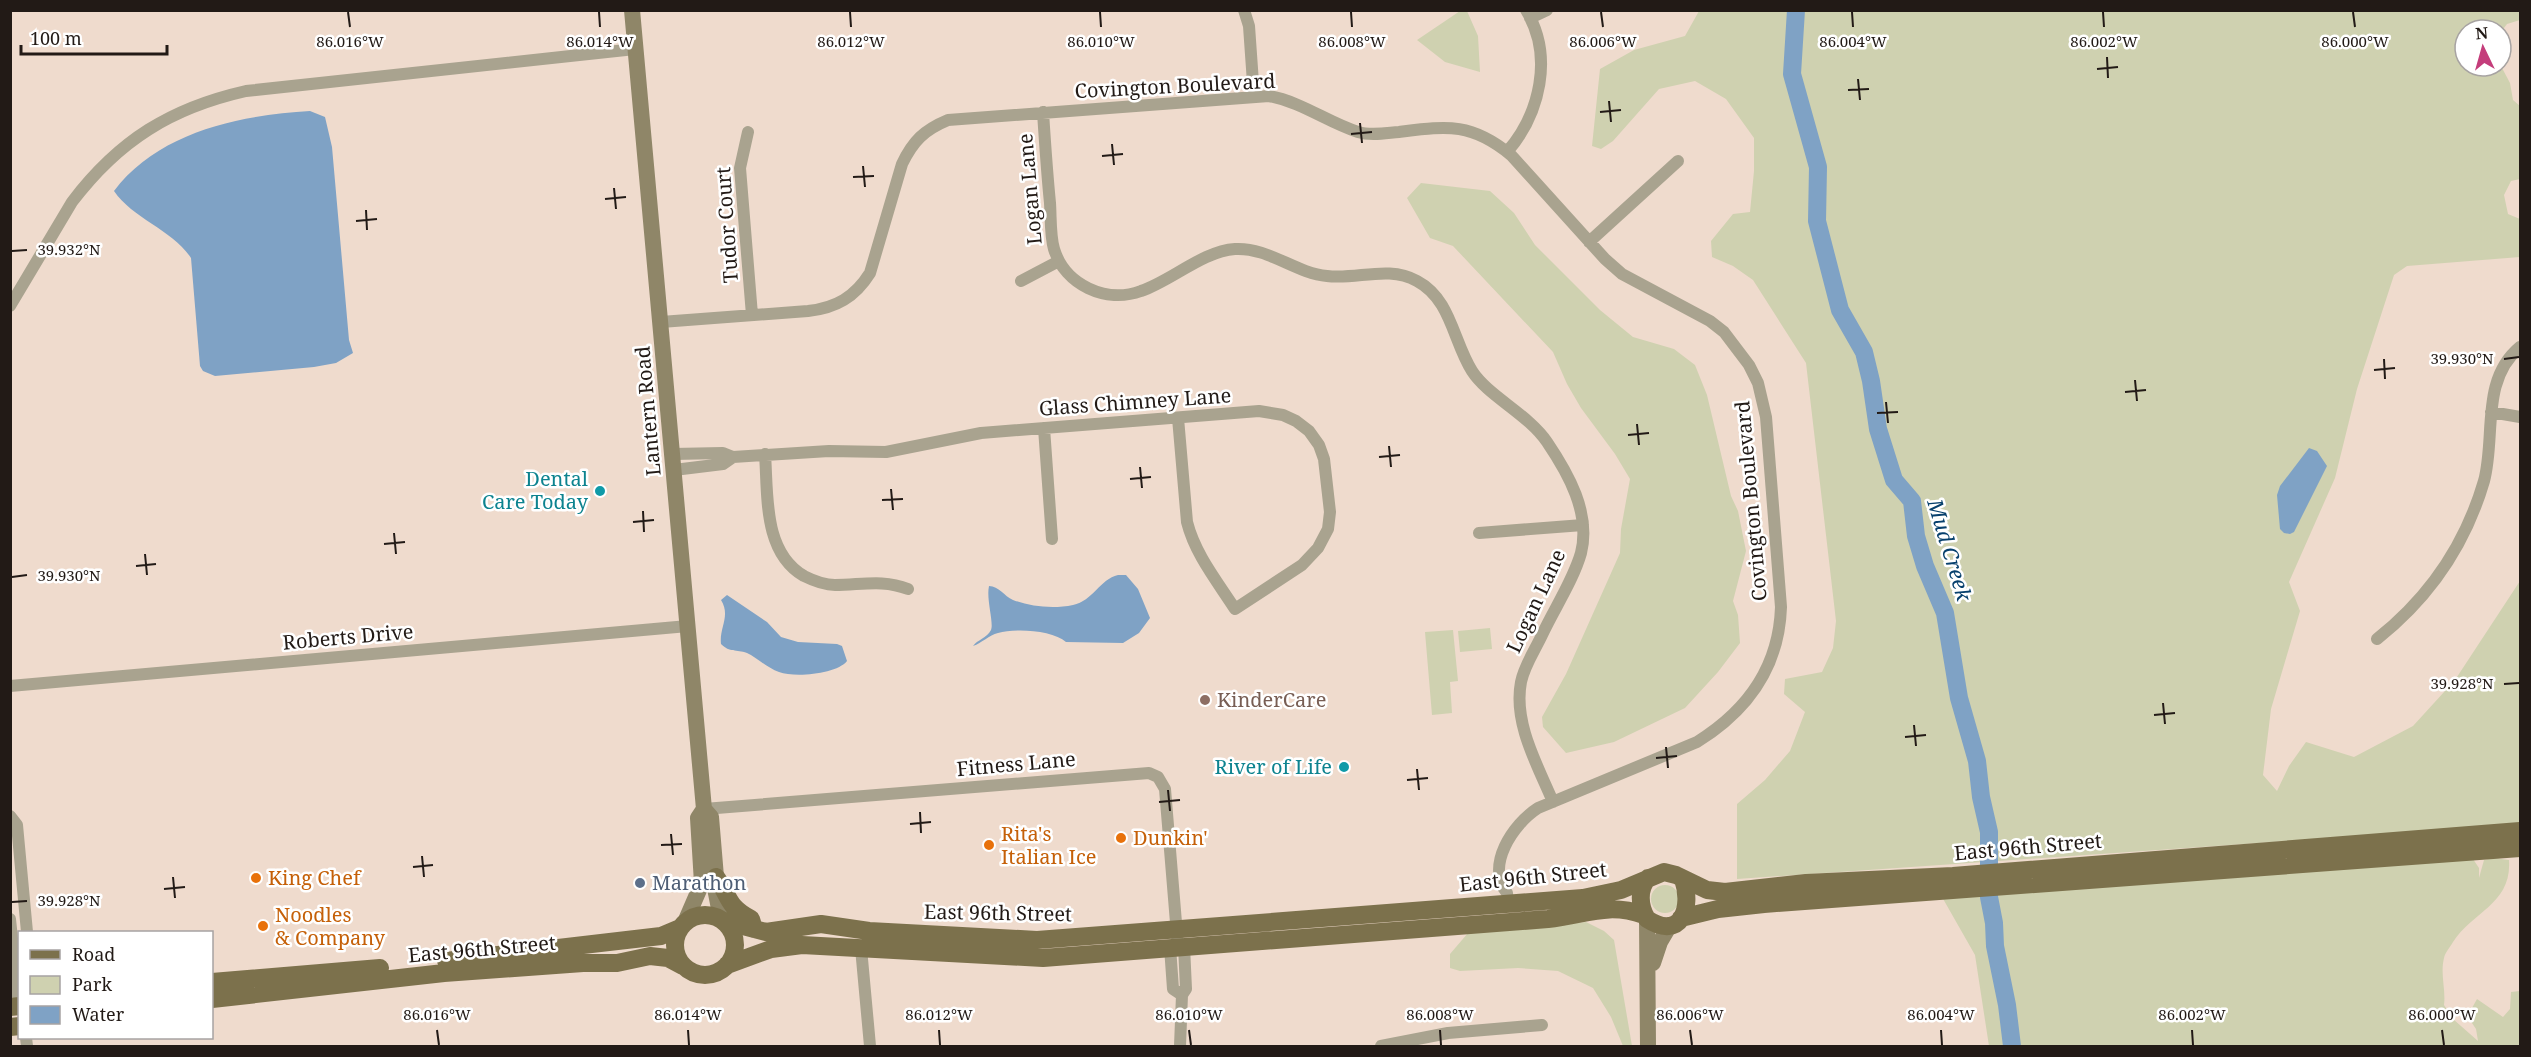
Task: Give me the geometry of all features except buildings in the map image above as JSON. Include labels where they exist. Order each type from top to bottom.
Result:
[{"type":"main road","name":"East 96th Street","points":[[723,920],[754,930],[776,931],[821,924],[869,931],[1037,940],[1177,943],[1425,929],[1562,918],[1611,908],[1624,909],[1646,917],[1659,925],[1724,908],[1954,883],[2520,831]]},
{"type":"main road","name":"East 96th Street","points":[[2024,877],[2520,848]]},
{"type":"main road","name":"East 96th Street","points":[[727,965],[786,946],[810,945],[1043,958],[1177,943],[1500,900],[1596,896],[1621,890],[1660,873],[1669,872],[1704,889],[1719,892],[1806,883],[1954,883]]},
{"type":"main road","points":[[716,877],[728,901],[738,912],[751,919],[754,930]]},
{"type":"main road","points":[[1646,917],[1641,905],[1641,888],[1648,878]]},
{"type":"main road","points":[[1676,922],[1688,900],[1683,879]]},
{"type":"main road","points":[[1425,929],[1460,919],[1501,915],[1506,910],[1500,900]]},
{"type":"main road","points":[[705,914],[723,920],[735,937],[735,947],[727,965],[710,974],[700,975],[683,966],[675,947],[683,924],[705,914]]},
{"type":"main road","name":"East 96th Street","points":[[213,982],[409,966],[614,942],[661,936],[683,924]]},
{"type":"main road","name":"East 96th Street","points":[[213,999],[444,973],[583,963],[617,963],[650,956],[668,958],[683,966]]},
{"type":"street","name":"Lantern Road","points":[[632,10],[662,322],[704,809],[711,817],[716,877],[714,883],[723,920]]},
{"type":"street","points":[[1244,10],[1249,26],[1254,97]]},
{"type":"street","points":[[1507,152],[1527,124],[1538,95],[1540,60],[1536,35],[1528,14],[1547,10]]},
{"type":"street","points":[[10,306],[83,187],[117,151],[151,127],[180,111],[209,100],[246,91],[635,49]]},
{"type":"street","name":"Covington Boulevard","points":[[662,322],[826,309],[847,299],[863,284],[873,264],[902,164],[919,136],[948,120],[1269,96],[1297,103],[1360,133],[1386,134],[1448,126],[1462,128],[1486,137],[1507,152],[1589,242],[1622,274],[1710,321],[1724,332],[1749,364],[1758,383],[1766,417],[1780,623],[1773,651],[1760,680],[1742,708],[1718,729],[1687,747],[1527,815],[1507,840],[1500,868],[1500,900]]},
{"type":"street","name":"Logan Lane","points":[[1042,112],[1052,234],[1059,261],[1072,278],[1082,285],[1105,295],[1117,296],[1144,291],[1217,254],[1232,249],[1264,254],[1325,276],[1391,273],[1412,278],[1430,288],[1442,303],[1476,376],[1537,429],[1548,443],[1575,492],[1583,525],[1581,554],[1521,682],[1522,721],[1553,802]]},
{"type":"street","name":"Tudor Court","points":[[747,132],[740,168],[752,315]]},
{"type":"street","points":[[1589,242],[1678,161]]},
{"type":"street","name":"Logan Lane","points":[[1021,281],[1059,261]]},
{"type":"street","points":[[2378,639],[2418,602],[2453,557],[2463,538],[2485,479],[2496,383],[2507,363],[2520,347]]},
{"type":"street","name":"Glass Chimney Lane","points":[[674,462],[723,464],[733,457],[765,454],[829,451],[886,452],[981,433],[1259,411],[1283,415],[1309,431],[1319,445],[1324,459],[1330,512],[1328,529],[1323,541],[1302,565],[1234,609],[1190,536],[1178,418]]},
{"type":"street","points":[[2491,412],[2520,417]]},
{"type":"street","points":[[1044,428],[1052,539]]},
{"type":"street","points":[[765,454],[772,533],[788,564],[803,575],[820,583],[832,585],[886,582],[908,589]]},
{"type":"street","points":[[1479,533],[1583,525]]},
{"type":"street","name":"Roberts Drive","points":[[10,686],[688,626]]},
{"type":"street","name":"Fitness Lane","points":[[704,809],[1149,773],[1158,777],[1165,789],[1177,943],[1186,989],[1182,996],[1180,1047]]},
{"type":"street","name":"Lantern Road","points":[[683,924],[702,883],[698,818],[704,809]]},
{"type":"street","points":[[10,816],[17,825],[27,931]]},
{"type":"street","points":[[1646,917],[1649,976],[1648,1047]]},
{"type":"street","points":[[10,919],[16,1006]]},
{"type":"street","points":[[1649,976],[1660,942],[1676,922]]},
{"type":"street","points":[[861,948],[870,1047]]},
{"type":"street","points":[[1381,1047],[1448,1033],[1542,1025]]},
{"type":"green space","points":[[1460,11],[1467,11],[1478,36],[1480,72],[1445,62],[1417,40]]},
{"type":"green space","points":[[1699,11],[2520,11],[2520,20],[2513,22],[2513,18],[2453,18],[2453,78],[2507,78],[2513,100],[2520,106],[2520,179],[2511,181],[2504,195],[2508,214],[2520,219],[2520,257],[2407,266],[2394,275],[2357,389],[2335,478],[2289,582],[2300,611],[2271,709],[2263,775],[2277,791],[2289,766],[2306,742],[2354,757],[2413,726],[2455,680],[2520,581],[2520,825],[1737,879],[1737,804],[1765,780],[1790,751],[1805,712],[1784,694],[1785,679],[1822,672],[1833,648],[1836,621],[1806,363],[1753,280],[1733,266],[1712,257],[1711,241],[1733,214],[1750,212],[1754,138],[1726,99],[1695,81],[1659,89],[1613,141],[1601,149],[1592,146],[1600,69],[1634,50],[1685,36]]},
{"type":"green space","points":[[1421,183],[1490,191],[1514,213],[1535,245],[1600,310],[1633,337],[1674,349],[1695,365],[1707,395],[1731,496],[1738,511],[1746,551],[1733,601],[1738,615],[1740,643],[1718,672],[1685,708],[1614,742],[1566,753],[1543,727],[1542,717],[1566,674],[1620,553],[1621,529],[1630,479],[1615,454],[1581,408],[1553,352],[1453,246],[1430,238],[1407,198]]},
{"type":"green space","points":[[1490,628],[1492,649],[1460,652],[1458,631]]},
{"type":"green space","points":[[1453,630],[1458,681],[1450,682],[1452,713],[1432,715],[1425,632]]},
{"type":"green space","points":[[2494,858],[2509,860],[2504,887],[2490,906],[2461,931],[2445,954],[2443,964],[2444,1005],[2453,1019],[2478,1041],[2476,1029],[2470,1020],[2472,1008],[2477,999],[2503,1017],[2510,1009],[2511,992],[2520,991],[2520,1046],[1989,1046],[1975,955],[1942,897],[2473,859],[2479,868],[2479,878],[2484,860]]},
{"type":"green space","points":[[1665,885],[1675,889],[1679,899],[1675,909],[1665,913],[1655,909],[1651,899],[1655,889]]},
{"type":"green space","points":[[1586,922],[1604,931],[1614,940],[1632,1046],[1623,1046],[1611,1017],[1593,988],[1558,971],[1518,968],[1460,971],[1450,968],[1450,954],[1468,933]]},
{"type":"water","points":[[310,111],[325,117],[332,147],[349,340],[353,353],[336,363],[314,367],[215,376],[203,371],[200,366],[191,258],[174,240],[122,201],[114,191],[132,171],[153,154],[202,130],[256,117]]},
{"type":"water","points":[[2309,448],[2317,451],[2327,466],[2294,532],[2284,533],[2280,529],[2277,495],[2280,486]]},
{"type":"water","points":[[1118,575],[1126,575],[1138,589],[1150,618],[1139,633],[1123,643],[1066,642],[1052,635],[1033,631],[1005,631],[973,646],[991,630],[989,586],[1020,602],[1035,606],[1058,607],[1080,603],[1106,581]]},
{"type":"water","points":[[727,595],[767,622],[781,637],[798,642],[837,644],[842,646],[847,661],[825,672],[795,675],[770,668],[747,653],[727,649],[721,644],[725,611],[721,600]]},
{"type":"waterway","name":"Mud Creek","points":[[1796,10],[1792,74],[1818,167],[1817,221],[1840,310],[1864,352],[1878,429],[1894,480],[1912,501],[1916,536],[1925,566],[1945,613],[1959,698],[1977,761],[1981,797],[1989,832],[1989,897],[1994,923],[1995,946],[2007,1005],[2012,1046]]},
{"type":"place","name":"Dental Care Today","points":[[600,491]]},
{"type":"place","name":"KinderCare","points":[[1205,700]]},
{"type":"place","name":"River of Life","points":[[1344,767]]},
{"type":"place","name":"Dunkin'","points":[[1121,838]]},
{"type":"place","name":"Rita's Italian Ice","points":[[989,845]]},
{"type":"place","name":"King Chef","points":[[256,878]]},
{"type":"place","name":"Marathon","points":[[640,883]]},
{"type":"place","name":"Noodles & Company","points":[[263,926]]}]
